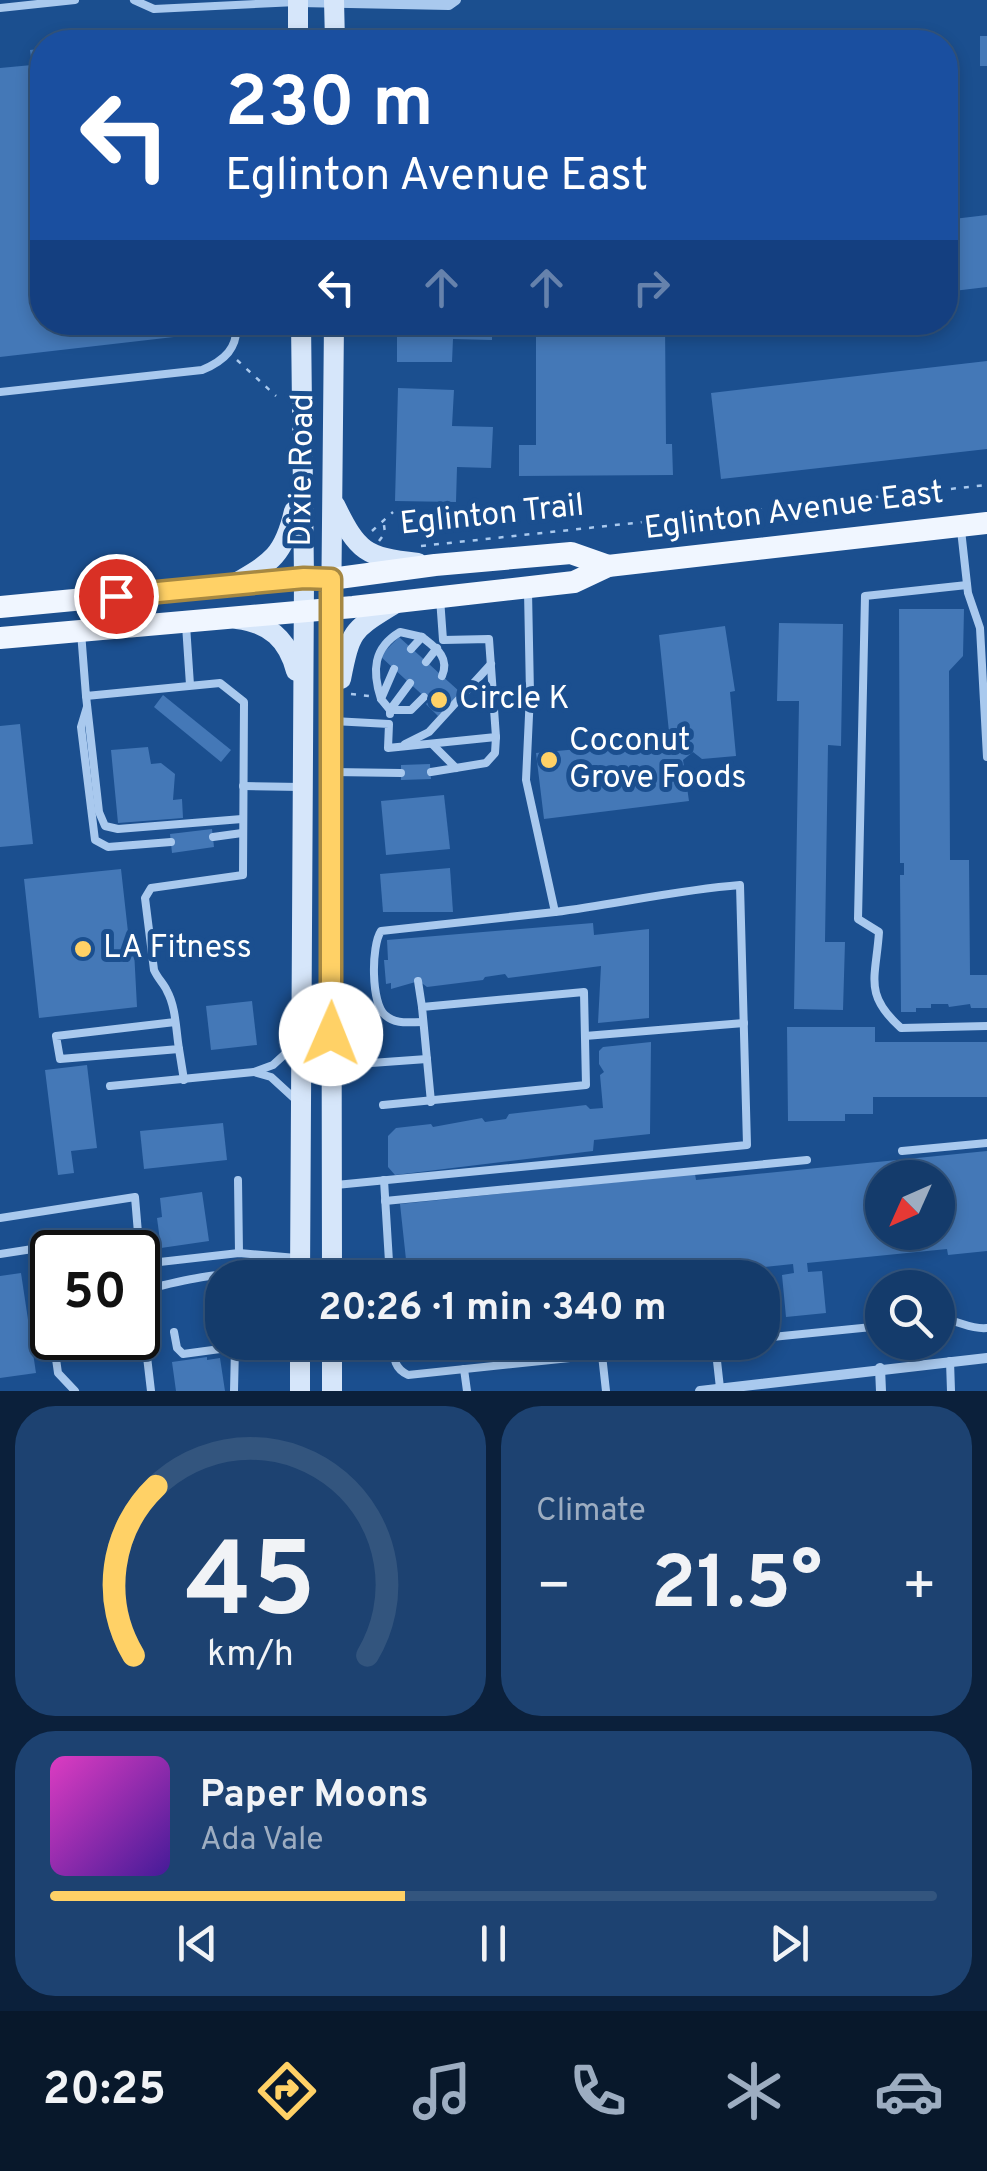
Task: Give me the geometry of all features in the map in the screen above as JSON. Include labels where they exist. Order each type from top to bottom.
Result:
[{"type":"main road","points":[[298,1],[298,30]]},
{"type":"main road","points":[[334,2],[334,30]]},
{"type":"main road","name":"Dixie Road","points":[[300,1260],[304,578],[301,335]]},
{"type":"main road","name":"Dixie Road","points":[[332,1260],[334,335]]},
{"type":"main road","points":[[231,586],[267,565],[282,549],[288,539],[303,475]]},
{"type":"main road","points":[[334,502],[357,545],[367,553],[378,558],[427,555]]},
{"type":"main road","name":"Eglinton Avenue East","points":[[0,638],[332,609],[574,582],[608,566],[987,522]]},
{"type":"main road","name":"Eglinton Avenue East","points":[[0,607],[304,578],[331,579],[427,555],[572,554],[608,566]]},
{"type":"main road","points":[[333,721],[350,640],[369,618],[403,599]]},
{"type":"main road","points":[[215,617],[248,620],[277,634],[292,656],[301,693]]},
{"type":"main road","points":[[300,862],[333,861]]},
{"type":"main road","points":[[300,1188],[332,1185]]},
{"type":"main road","points":[[300,1360],[300,1391]]},
{"type":"main road","points":[[332,1360],[332,1391]]},
{"type":"street","points":[[298,1],[449,4],[456,0]]},
{"type":"street","points":[[700,1391],[987,1358]]},
{"type":"street","points":[[880,1368],[880,1391]]},
{"type":"lane","points":[[0,8],[76,0]]},
{"type":"lane","points":[[134,0],[154,9],[298,1]]},
{"type":"lane","points":[[0,392],[202,370],[228,353],[234,346],[235,335]]},
{"type":"lane","points":[[960,526],[967,584],[980,628],[987,757]]},
{"type":"lane","points":[[967,584],[865,596],[858,919],[879,932],[874,996],[882,1012],[900,1028],[987,1026]]},
{"type":"lane","points":[[528,586],[530,694],[526,780],[555,912]]},
{"type":"lane","points":[[440,596],[440,644],[446,666],[442,676]]},
{"type":"lane","points":[[186,621],[190,685]]},
{"type":"lane","points":[[81,632],[102,823],[114,829],[242,819]]},
{"type":"lane","points":[[390,710],[381,698],[375,670],[379,652],[400,632],[440,644],[489,639],[496,737],[492,758],[486,763],[430,772]]},
{"type":"lane","points":[[411,648],[422,637]]},
{"type":"lane","points":[[426,662],[440,644]]},
{"type":"lane","points":[[401,746],[428,732],[492,664]]},
{"type":"lane","points":[[381,698],[394,669]]},
{"type":"lane","points":[[86,696],[220,682],[244,702],[243,876],[151,888],[146,894],[154,970],[167,988],[184,1080]]},
{"type":"lane","points":[[387,772],[390,710],[410,683]]},
{"type":"lane","points":[[390,710],[411,710],[424,696]]},
{"type":"lane","points":[[87,707],[81,728],[93,836],[105,847],[171,842]]},
{"type":"lane","points":[[333,721],[388,724]]},
{"type":"lane","points":[[388,748],[496,737]]},
{"type":"lane","points":[[433,744],[456,768]]},
{"type":"lane","points":[[333,772],[401,772]]},
{"type":"lane","points":[[243,786],[301,787]]},
{"type":"lane","points":[[129,846],[147,826]]},
{"type":"lane","points":[[213,837],[242,833]]},
{"type":"lane","points":[[332,1185],[748,1145],[740,884],[624,903],[381,932],[374,942],[378,1007],[398,1022],[423,1022]]},
{"type":"lane","points":[[412,928],[413,938]]},
{"type":"lane","points":[[418,981],[431,1102]]},
{"type":"lane","points":[[383,1105],[586,1085],[584,992],[422,1006]]},
{"type":"lane","points":[[175,1022],[56,1036],[60,1059],[178,1050]]},
{"type":"lane","points":[[585,1036],[744,1023]]},
{"type":"lane","points":[[110,1086],[254,1072],[273,1064],[300,1040]]},
{"type":"lane","points":[[300,1068],[427,1059]]},
{"type":"lane","points":[[254,1072],[284,1087],[301,1106]]},
{"type":"lane","points":[[902,1151],[987,1143]]},
{"type":"lane","points":[[385,1201],[807,1160]]},
{"type":"lane","points":[[238,1180],[239,1253]]},
{"type":"lane","points":[[384,1180],[389,1260]]},
{"type":"lane","points":[[0,1218],[135,1197],[138,1230]]},
{"type":"lane","points":[[0,1254],[30,1249]]},
{"type":"lane","points":[[160,1262],[239,1253],[267,1260]]},
{"type":"lane","points":[[160,1287],[205,1278]]},
{"type":"lane","points":[[955,1319],[972,1330],[987,1328]]},
{"type":"lane","points":[[780,1336],[865,1328]]},
{"type":"lane","points":[[174,1332],[177,1348],[183,1354],[205,1351]]},
{"type":"lane","points":[[56,1360],[58,1373],[74,1391]]},
{"type":"lane","points":[[147,1360],[152,1391]]},
{"type":"lane","points":[[234,1391],[235,1360]]},
{"type":"lane","points":[[394,1360],[399,1371],[408,1375],[553,1360]]},
{"type":"lane","points":[[603,1360],[606,1391]]},
{"type":"lane","points":[[716,1360],[720,1388]]},
{"type":"lane","points":[[950,1362],[951,1391]]},
{"type":"lane","points":[[464,1369],[467,1391]]},
{"type":"path","points":[[228,353],[276,396]]},
{"type":"path","name":"Eglinton Trail","points":[[427,555],[987,485]]},
{"type":"path","points":[[363,539],[393,512]]},
{"type":"path","points":[[374,547],[384,532],[384,524]]},
{"type":"path","points":[[351,694],[381,698]]},
{"type":"building","points":[[980,36],[987,36],[987,66],[980,66]]},
{"type":"building","points":[[30,65],[30,335],[191,335],[0,357],[0,68]]},
{"type":"building","points":[[987,215],[987,287],[958,290],[958,218]]},
{"type":"building","points":[[397,335],[492,335],[492,340],[453,339],[452,362],[397,362]]},
{"type":"building","points":[[536,335],[665,335],[666,444],[672,444],[673,475],[519,476],[519,445],[536,445]]},
{"type":"building","points":[[987,361],[987,449],[721,479],[711,393]]},
{"type":"building","points":[[398,388],[454,390],[452,426],[493,427],[491,468],[457,467],[456,502],[395,501]]},
{"type":"building","points":[[899,609],[964,609],[963,656],[949,671],[950,860],[969,860],[970,975],[987,975],[987,1008],[931,1004],[931,1008],[916,1008],[916,1012],[901,1012],[900,875],[904,875],[904,863],[900,863]]},
{"type":"building","points":[[779,623],[843,624],[841,746],[828,745],[825,942],[845,942],[843,1010],[794,1009],[799,701],[777,701]]},
{"type":"building","points":[[725,626],[735,691],[730,692],[736,756],[702,759],[693,752],[683,760],[689,801],[544,819],[536,753],[662,741],[669,732],[659,635]]},
{"type":"building","points":[[399,637],[460,692],[438,716],[426,704],[429,701],[380,656]]},
{"type":"building","points":[[163,695],[231,750],[221,762],[154,707]]},
{"type":"building","points":[[20,724],[33,844],[0,847],[0,726]]},
{"type":"building","points":[[148,747],[151,764],[161,763],[175,774],[173,800],[182,799],[183,818],[118,823],[111,750]]},
{"type":"building","points":[[430,764],[431,779],[401,780],[401,765]]},
{"type":"building","points":[[444,795],[450,849],[386,855],[381,801]]},
{"type":"building","points":[[212,829],[214,847],[172,853],[170,834]]},
{"type":"building","points":[[450,868],[453,912],[383,912],[380,874]]},
{"type":"building","points":[[121,869],[128,932],[133,931],[137,1007],[39,1018],[24,879]]},
{"type":"building","points":[[593,923],[594,935],[649,929],[649,1018],[598,1023],[601,966],[508,978],[505,974],[427,987],[419,981],[391,989],[391,983],[386,984],[387,940]]},
{"type":"building","points":[[252,1001],[257,1045],[211,1050],[206,1006]]},
{"type":"building","points":[[787,1027],[875,1027],[875,1042],[987,1042],[987,1097],[873,1097],[873,1114],[845,1114],[845,1121],[788,1121]]},
{"type":"building","points":[[651,1042],[650,1134],[594,1140],[593,1151],[395,1175],[388,1167],[388,1136],[396,1128],[431,1124],[433,1127],[482,1118],[485,1122],[506,1119],[509,1114],[586,1105],[590,1109],[603,1108],[600,1075],[604,1072],[599,1064],[599,1051],[603,1047]]},
{"type":"building","points":[[87,1065],[97,1148],[71,1151],[74,1173],[58,1175],[45,1070]]},
{"type":"building","points":[[223,1123],[227,1160],[144,1169],[140,1131]]},
{"type":"building","points":[[987,1151],[987,1251],[948,1255],[947,1250],[955,1250],[955,1160],[897,1160]]},
{"type":"building","points":[[865,1163],[865,1250],[937,1250],[807,1263],[808,1272],[822,1271],[826,1313],[786,1317],[782,1275],[794,1273],[793,1264],[780,1265],[780,1260],[406,1260],[400,1204],[695,1174],[696,1180]]},
{"type":"building","points":[[202,1192],[209,1241],[161,1248],[157,1218],[162,1217],[160,1198]]},
{"type":"building","points":[[21,1273],[30,1360],[34,1360],[36,1373],[0,1378],[0,1276]]},
{"type":"building","points":[[205,1357],[220,1360],[225,1391],[176,1391],[172,1362]]},
{"type":"place","name":"Circle K","points":[[439,700]]},
{"type":"place","name":"Coconut Grove Foods","points":[[549,760]]},
{"type":"place","name":"LA Fitness","points":[[83,949]]},
{"type":"route","points":[[116,596],[304,578],[331,579],[331,1034]]}]
